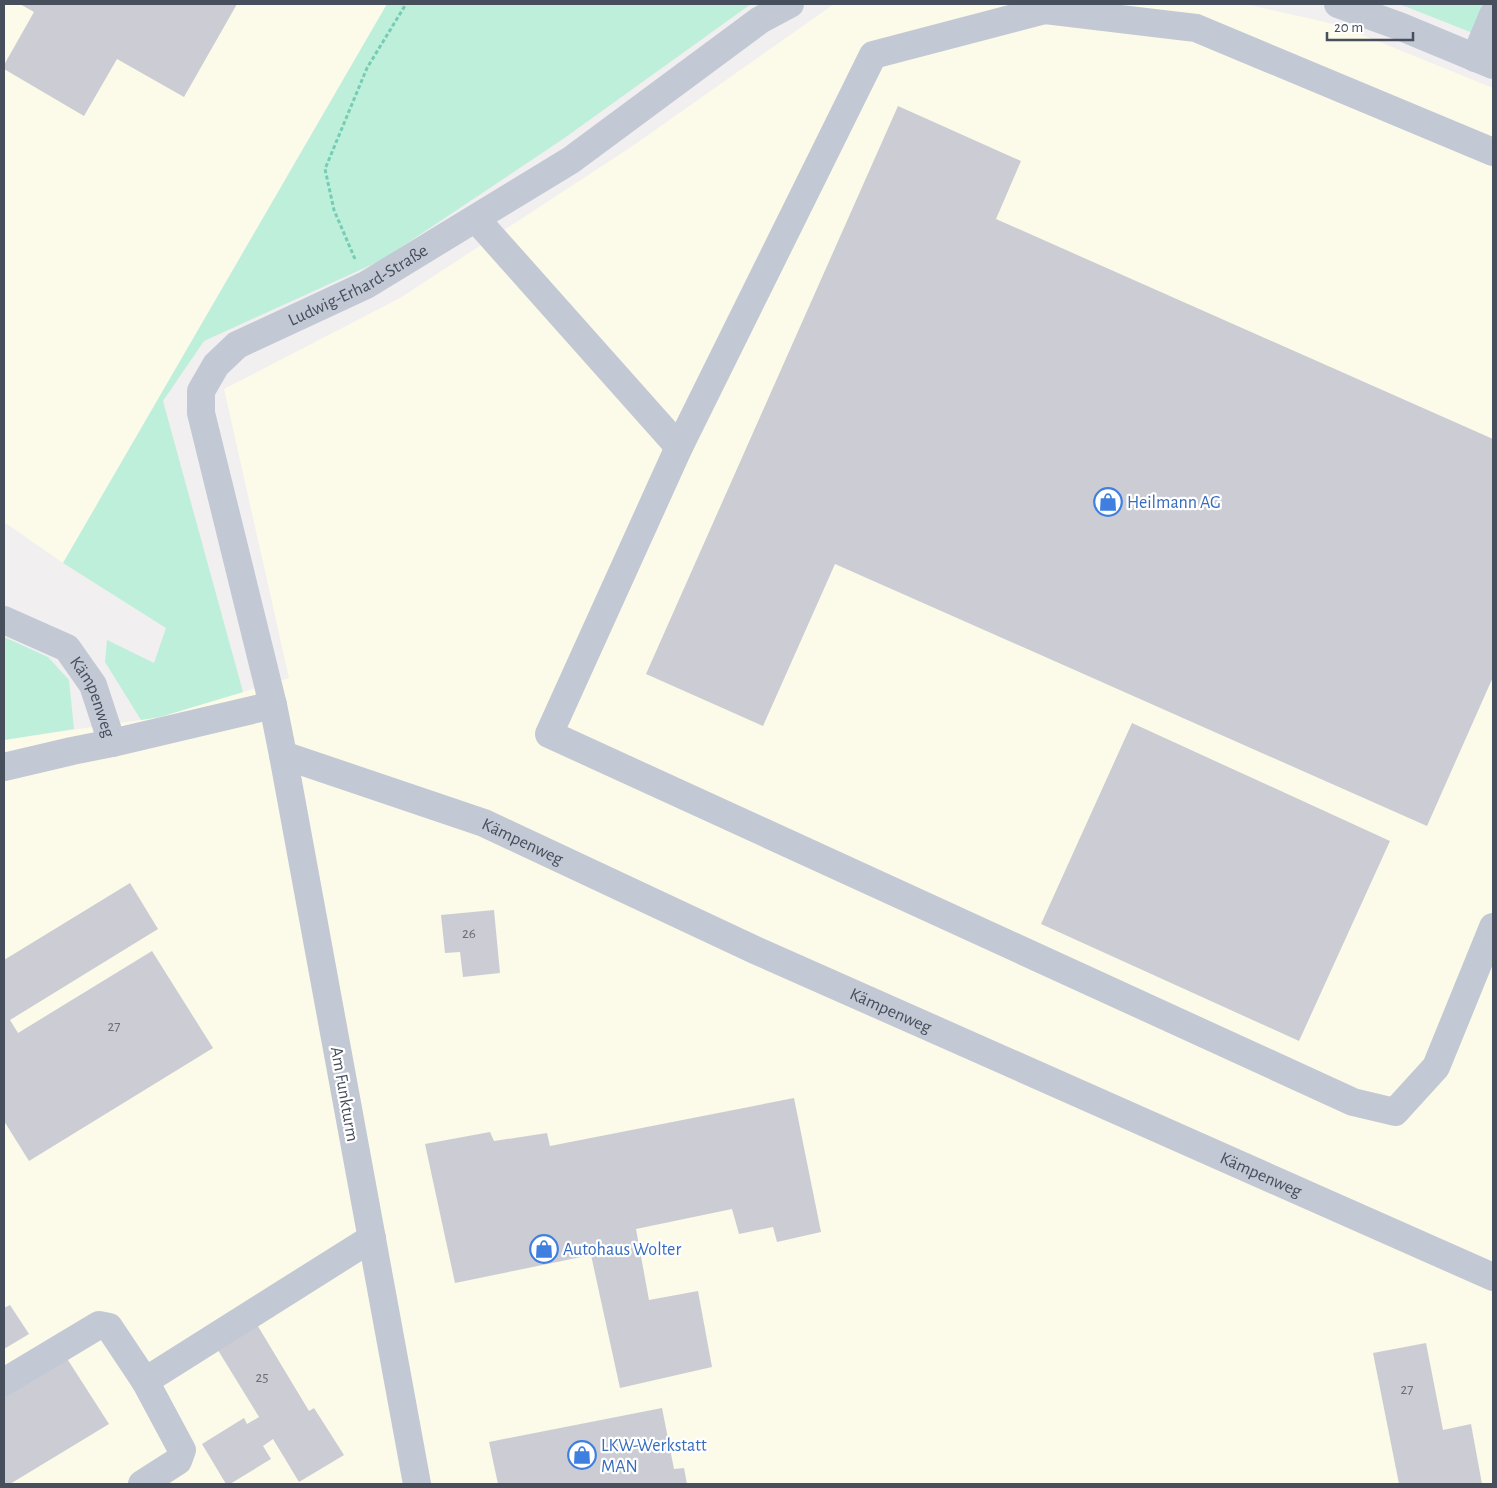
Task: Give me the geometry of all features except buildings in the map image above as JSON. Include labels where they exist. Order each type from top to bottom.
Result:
[{"type":"street","name":"Ludwig-Erhard-Straße","points":[[273,705],[201,413],[201,391],[216,365],[238,345],[366,285],[571,160],[760,20],[790,4]]},
{"type":"street","points":[[1338,4],[1399,26],[1484,61],[1493,15]]},
{"type":"street","points":[[1493,152],[1196,28],[1045,10],[873,54],[679,447],[549,734],[1353,1102],[1395,1112],[1436,1067],[1493,927]]},
{"type":"street","points":[[476,219],[679,447]]},
{"type":"street","name":"Kämpenweg","points":[[4,620],[67,648],[93,685],[112,743],[273,705]]},
{"type":"street","name":"Am Funkturm","points":[[273,705],[417,1484]]},
{"type":"street","points":[[4,767],[112,743]]},
{"type":"street","name":"Kämpenweg","points":[[283,755],[484,823],[764,954],[1493,1277]]},
{"type":"street","points":[[145,1381],[372,1238]]},
{"type":"street","points":[[4,1382],[99,1326],[109,1327],[145,1381],[182,1450],[178,1461],[142,1484]]},
{"type":"path","points":[[366,285],[334,210],[325,169],[368,68],[406,4]]},
{"type":"shaded area","points":[[4,4],[387,4],[63,563],[4,522]]},
{"type":"shaded area","points":[[834,4],[1246,4],[1338,25],[1493,88],[1493,1484],[4,1484],[4,740],[160,717],[289,678],[224,389],[400,298],[631,147]]},
{"type":"green space","points":[[387,4],[751,4],[563,139],[382,260],[204,341],[163,401],[243,692],[160,717],[141,720],[105,662],[107,640],[154,663],[166,628],[63,563]]},
{"type":"green space","points":[[1397,4],[1493,4],[1493,41],[1407,7]]},
{"type":"green space","points":[[4,637],[48,657],[69,680],[74,729],[4,740]]},
{"type":"place","name":"Heilmann AG","points":[[1108,502]]},
{"type":"place","name":"Autohaus Wolter","points":[[544,1249]]},
{"type":"place","name":"LKW-Werkstatt MAN","points":[[582,1455]]}]
